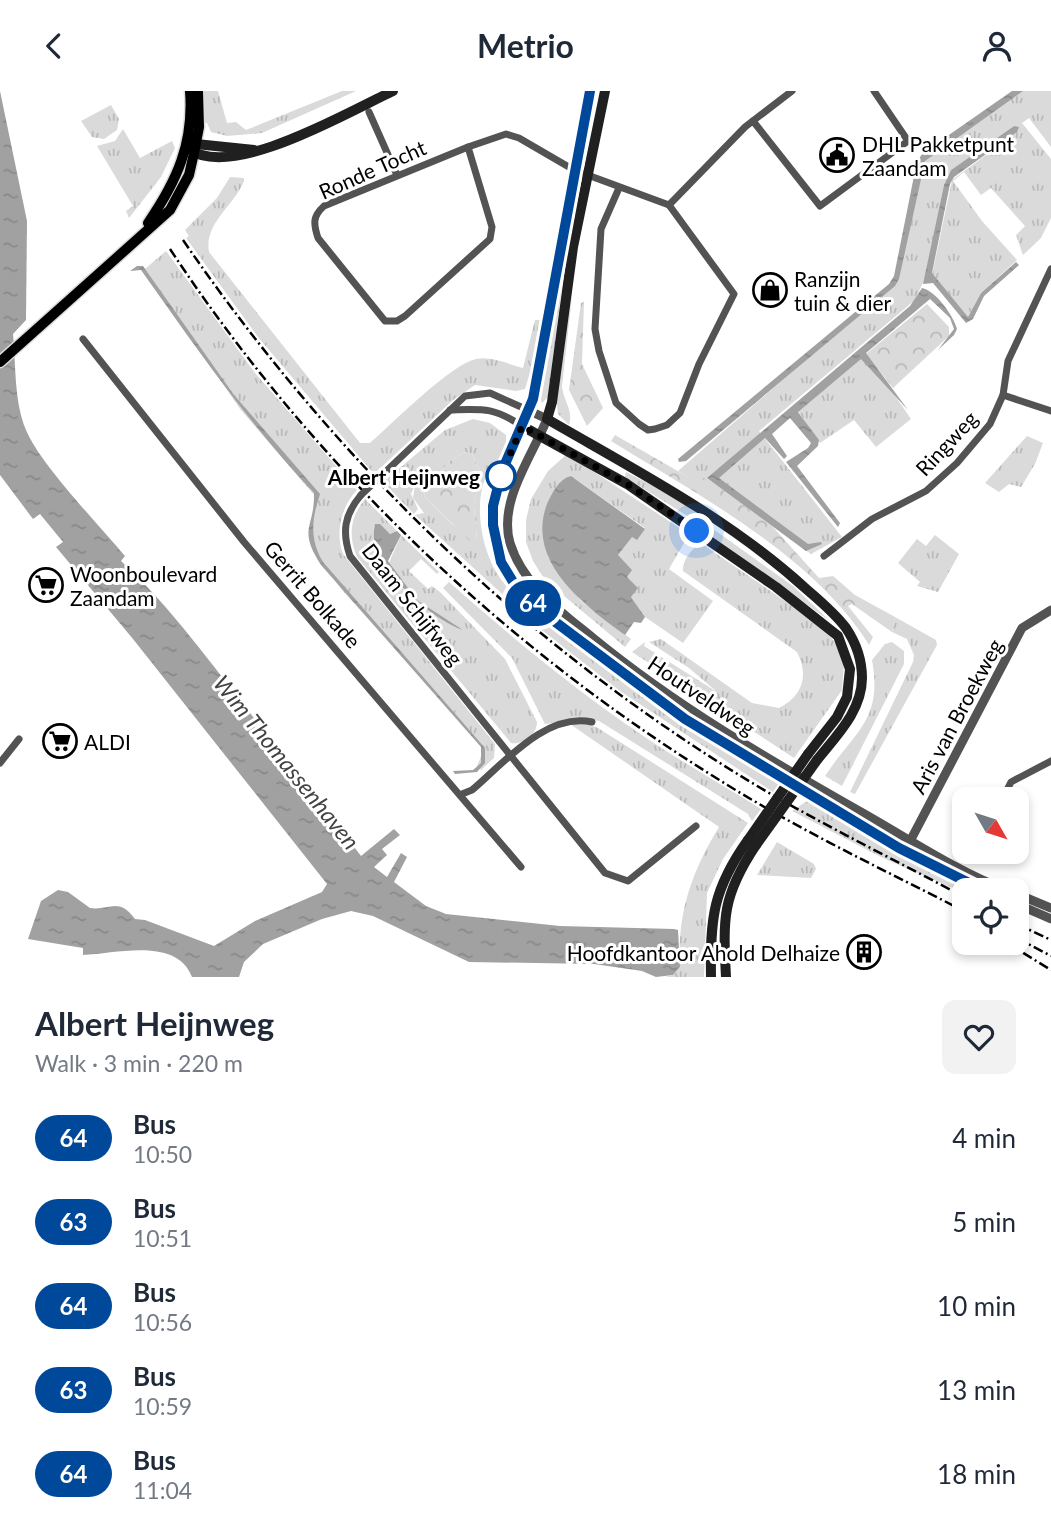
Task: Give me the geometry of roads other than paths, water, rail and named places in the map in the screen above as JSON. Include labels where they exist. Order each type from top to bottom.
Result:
[{"type":"main road","points":[[190,91],[193,148]]},
{"type":"main road","points":[[0,362],[170,210],[179,196],[193,148],[200,112],[198,91]]},
{"type":"main road","points":[[193,148],[236,157],[261,150],[393,91]]},
{"type":"main road","points":[[590,91],[573,170],[530,411],[522,426],[627,484],[776,587],[838,636],[850,669],[847,697],[813,757],[752,842],[730,866],[714,902],[710,935],[711,977]]},
{"type":"main road","points":[[605,91],[586,175],[552,402],[547,419],[654,481],[758,549],[844,626],[858,652],[862,673],[861,691],[847,721],[813,757]]},
{"type":"main road","points":[[726,977],[723,931],[727,901],[752,842]]},
{"type":"street","points":[[619,188],[601,229],[595,329],[598,351],[616,403],[648,430],[667,425],[680,412],[699,365],[734,294],[669,205],[753,121],[792,91]]},
{"type":"street","points":[[753,121],[820,206],[908,141],[874,91]]},
{"type":"street","points":[[369,112],[397,175]]},
{"type":"street","name":"Ronde Tocht","points":[[468,147],[492,227],[490,239],[405,316],[390,322],[376,314],[318,237],[314,225],[316,214],[324,206],[397,175],[468,147],[506,134],[527,142],[573,170],[669,205]]},
{"type":"street","name":"Ringweg","points":[[824,556],[872,519],[926,491],[957,463],[990,424],[1003,395],[1008,361],[1048,284],[1051,269]]},
{"type":"street","name":"Gerrit Bolkade","points":[[83,339],[244,542],[521,867]]},
{"type":"street","name":"Daam Schijfweg","points":[[530,411],[502,397],[479,393],[465,396],[361,495],[347,515],[344,529],[351,556],[605,873],[615,879],[628,881],[696,827]]},
{"type":"street","points":[[1003,395],[1051,411]]},
{"type":"street","points":[[449,410],[477,407],[491,409],[522,426]]},
{"type":"street","points":[[530,411],[547,419]]},
{"type":"street","name":"Houtveldweg","points":[[547,419],[509,506],[508,525],[517,559],[545,599],[677,702],[785,771],[945,863],[979,878]]},
{"type":"street","name":"Houtveldweg","points":[[522,426],[502,471],[493,506],[495,542],[501,562],[515,585],[575,638],[685,719],[905,851],[959,878]]},
{"type":"street","name":"Aris van Broekweg","points":[[905,851],[1022,628],[1051,610]]},
{"type":"street","points":[[461,794],[472,790],[546,730],[578,719],[592,722]]},
{"type":"street","points":[[0,763],[19,739]]},
{"type":"street","points":[[1008,787],[1011,782],[1051,761]]},
{"type":"street","points":[[1029,899],[1051,908]]},
{"type":"street","points":[[1029,909],[1051,919]]},
{"type":"water","points":[[0,91],[27,221],[26,320],[13,334],[17,395],[26,430],[44,460],[125,556],[121,561],[157,597],[190,637],[254,718],[253,724],[292,771],[295,770],[361,856],[394,829],[400,835],[382,849],[387,855],[374,867],[387,877],[401,853],[407,857],[394,882],[426,906],[446,914],[560,926],[678,930],[680,967],[673,975],[656,977],[642,971],[594,964],[469,962],[373,916],[351,911],[322,919],[263,944],[244,962],[239,977],[192,977],[184,964],[174,956],[160,952],[145,950],[83,955],[83,948],[28,939],[41,901],[58,890],[68,892],[90,908],[118,906],[135,919],[145,920],[214,946],[255,921],[322,892],[327,884],[133,639],[56,547],[63,542],[40,514],[33,519],[0,475]]},
{"type":"water","points":[[1012,91],[1023,91],[925,161],[899,279],[895,286],[686,461],[679,462],[678,459],[889,284],[894,276],[917,161],[923,153]]},
{"type":"water","points":[[1014,126],[1019,127],[1017,132],[954,177],[950,184],[932,273],[968,317],[981,293],[1016,262],[1019,265],[984,296],[973,319],[966,323],[933,283],[923,284],[944,185],[951,170]]},
{"type":"water","points":[[137,266],[143,266],[234,395],[320,494],[313,528],[323,562],[485,748],[485,763],[477,772],[455,774],[453,771],[473,770],[481,763],[481,747],[321,565],[309,535],[314,493],[245,413],[141,270],[130,271]]},
{"type":"water","points":[[922,288],[933,294],[948,311],[957,329],[954,335],[938,350],[954,329],[950,318],[930,299],[866,353],[908,410],[861,359],[798,412],[819,440],[818,446],[797,466],[840,523],[838,527],[786,462],[808,448],[811,443],[790,418],[772,434],[787,456],[784,459],[765,438],[719,478],[808,544],[821,542],[822,544],[806,551],[707,478],[910,306]]},
{"type":"water","points":[[571,476],[645,529],[637,540],[632,537],[618,555],[632,570],[627,577],[638,588],[631,597],[645,617],[641,623],[634,622],[625,635],[577,596],[551,563],[544,545],[542,525],[547,504],[559,483]]},
{"type":"water","points":[[375,524],[380,524],[390,534],[397,531],[401,535],[388,561],[417,600],[463,630],[418,602],[390,572],[374,539]]},
{"type":"railway","points":[[183,240],[239,318],[299,393],[363,465],[430,533],[500,598],[574,659],[651,717],[731,770],[817,820],[952,891]]},
{"type":"railway","points":[[170,249],[225,327],[284,402],[346,473],[413,541],[483,606],[557,667],[633,723],[713,776],[805,830],[952,905]]},
{"type":"railway","points":[[1029,930],[1051,940]]},
{"type":"railway","points":[[1029,944],[1051,956]]},
{"type":"railway","points":[[1027,955],[1051,970]]},
{"type":"place","name":"DHL Pakketpunt Zaandam","points":[[837,155]]},
{"type":"place","name":"Ranzijn tuin & dier","points":[[770,290]]},
{"type":"place","name":"Albert Heijnweg","points":[[501,476]]},
{"type":"place","name":"Woonboulevard Zaandam","points":[[46,585]]},
{"type":"place","name":"ALDI","points":[[60,741]]},
{"type":"place","name":"Hoofdkantoor Ahold Delhaize","points":[[864,952]]},
{"type":"water label","name":"Wim Thomassenhaven","points":[[287,762]]}]
